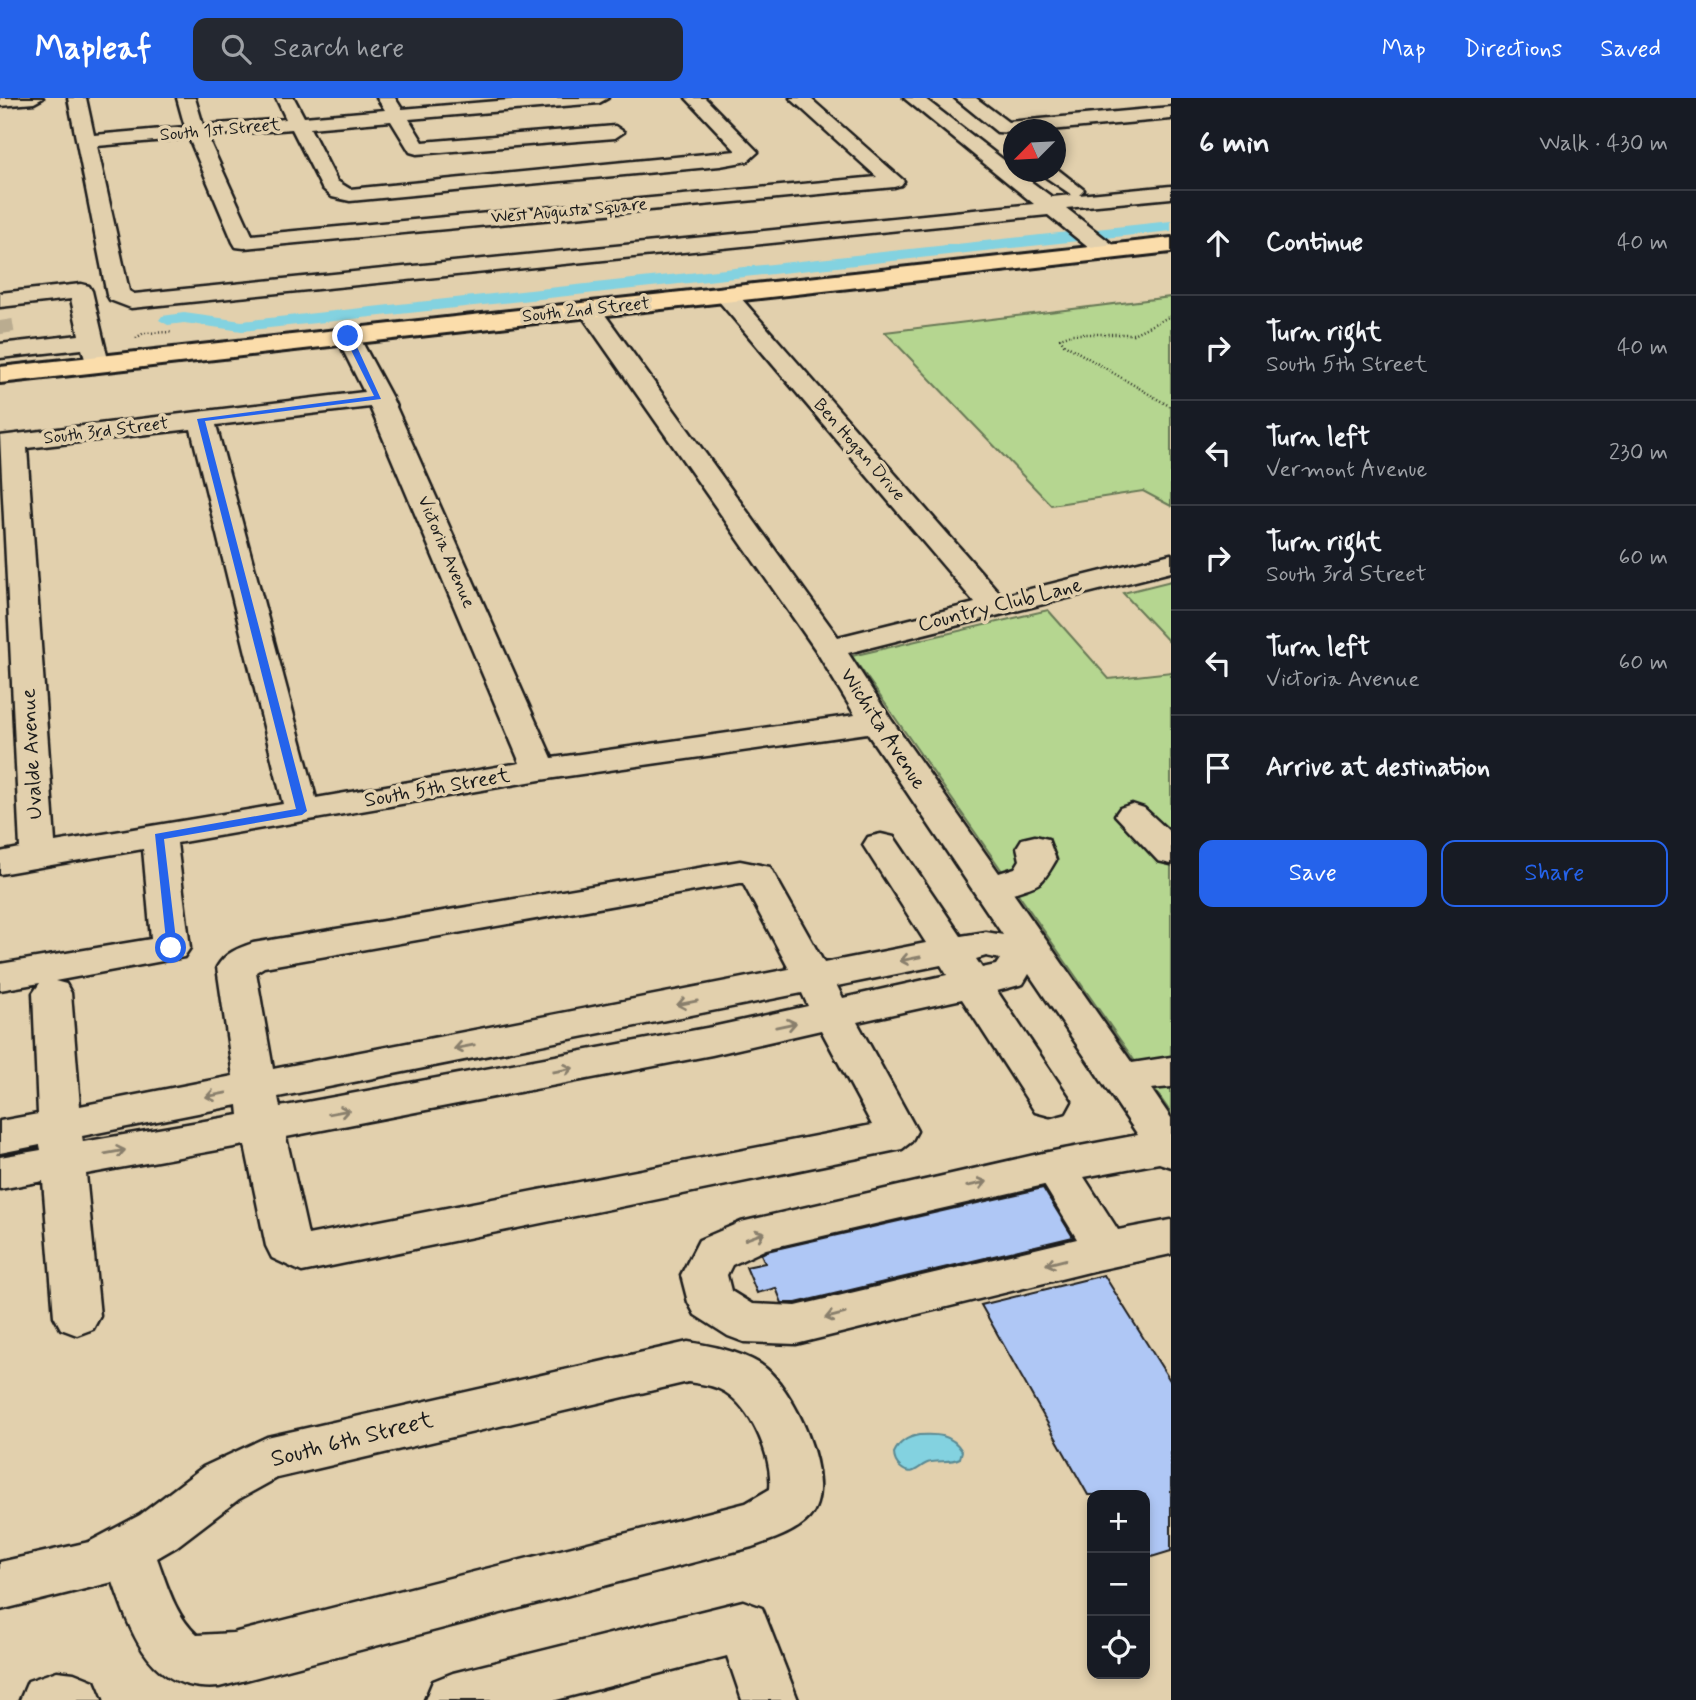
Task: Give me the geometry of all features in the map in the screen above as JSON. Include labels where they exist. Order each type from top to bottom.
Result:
[{"type":"main road","name":"South 2nd Street","points":[[9,334],[94,353],[348,336],[725,294],[1095,242],[1171,245]]},
{"type":"street","points":[[0,101],[34,98]]},
{"type":"street","points":[[77,98],[118,295],[131,301],[1171,192]]},
{"type":"street","points":[[186,98],[196,132]]},
{"type":"street","points":[[285,98],[329,184],[346,195],[720,160],[741,157],[748,152],[695,98]]},
{"type":"street","points":[[391,106],[417,148],[615,132],[591,98]]},
{"type":"street","name":"South 1st Street","points":[[85,141],[297,123],[391,106],[591,98]]},
{"type":"street","name":"West Augusta Square","points":[[196,132],[244,242],[894,181],[799,98]]},
{"type":"street","points":[[913,98],[1095,242]]},
{"type":"street","points":[[964,98],[1003,132]]},
{"type":"street","points":[[1066,127],[1171,113]]},
{"type":"street","points":[[1066,129],[1171,119]]},
{"type":"street","points":[[960,135],[1003,135]]},
{"type":"street","points":[[1062,182],[1074,191]]},
{"type":"street","points":[[0,300],[81,291],[94,353],[9,334]]},
{"type":"street","name":"Ben Hogan Drive","points":[[725,294],[994,606]]},
{"type":"street","points":[[9,334],[84,304]]},
{"type":"street","name":"Wichita Avenue","points":[[590,310],[830,648],[876,722],[1169,1148]]},
{"type":"street","name":"Victoria Avenue","points":[[348,336],[379,398],[541,771]]},
{"type":"street","name":"South 3rd Street","points":[[7,443],[379,398]]},
{"type":"street","points":[[201,419],[302,811]]},
{"type":"street","name":"Uvalde Avenue","points":[[7,443],[38,856]]},
{"type":"street","name":"Country Club Lane","points":[[830,648],[1171,563]]},
{"type":"street","name":"South 5th Street","points":[[0,863],[541,771],[876,722]]},
{"type":"street","points":[[1132,815],[1171,853]]},
{"type":"street","points":[[0,977],[171,948],[159,837]]},
{"type":"street","points":[[881,845],[1050,1101]]},
{"type":"street","points":[[990,888],[1029,876],[1038,860],[1035,847]]},
{"type":"street","points":[[750,872],[757,875],[814,978],[896,1131],[887,1138],[302,1254],[288,1246],[259,1107],[236,967],[253,956],[750,872]]},
{"type":"street","points":[[259,1107],[814,978],[960,967]]},
{"type":"street","points":[[0,1173],[61,1144],[259,1107],[712,1041],[832,1015],[960,967]]},
{"type":"street","points":[[52,993],[61,1144],[77,1316]]},
{"type":"street","points":[[1121,1079],[1171,1072]]},
{"type":"street","points":[[0,1137],[61,1144]]},
{"type":"street","points":[[1169,1148],[1055,1167],[757,1234],[715,1253],[704,1275],[711,1302],[744,1323],[796,1325],[1171,1237]]},
{"type":"street","points":[[1055,1167],[1107,1250]]},
{"type":"street","name":"South 6th Street","points":[[0,1586],[98,1564],[158,1531],[221,1483],[267,1459],[688,1362],[720,1367],[747,1381],[769,1407],[780,1430],[796,1479],[793,1500],[779,1512],[738,1527],[246,1655],[204,1663],[179,1654],[163,1632],[145,1599],[128,1548]]},
{"type":"street","points":[[453,1700],[743,1626],[770,1700]]},
{"type":"street","points":[[48,1700],[74,1700]]},
{"type":"path","points":[[1171,316],[1133,334],[1072,334],[1060,338],[1064,344],[1171,407]]},
{"type":"green space","points":[[1171,297],[1171,506],[1143,491],[1051,505],[885,332]]},
{"type":"green space","points":[[1171,581],[1171,644],[1123,593]]},
{"type":"green space","points":[[1048,610],[1109,679],[1171,672],[1171,1113],[852,656]]},
{"type":"water","points":[[919,1435],[949,1438],[962,1451],[960,1458],[931,1462],[913,1471],[906,1471],[895,1460],[894,1453],[904,1441]]},
{"type":"building","points":[[1043,1188],[1073,1237],[796,1303],[782,1303],[776,1288],[757,1293],[746,1267],[765,1263],[761,1254],[767,1251]]},
{"type":"building","points":[[1104,1275],[1171,1382],[1171,1551],[1150,1557],[1150,1490],[1087,1490],[1087,1493],[981,1305]]},
{"type":"waterway","points":[[168,320],[184,318],[242,326],[1171,226]]},
{"type":"tunnel","points":[[0,321],[2,334]]},
{"type":"route","points":[[171,948],[159,837],[302,811],[201,419],[379,398],[348,336]]}]
